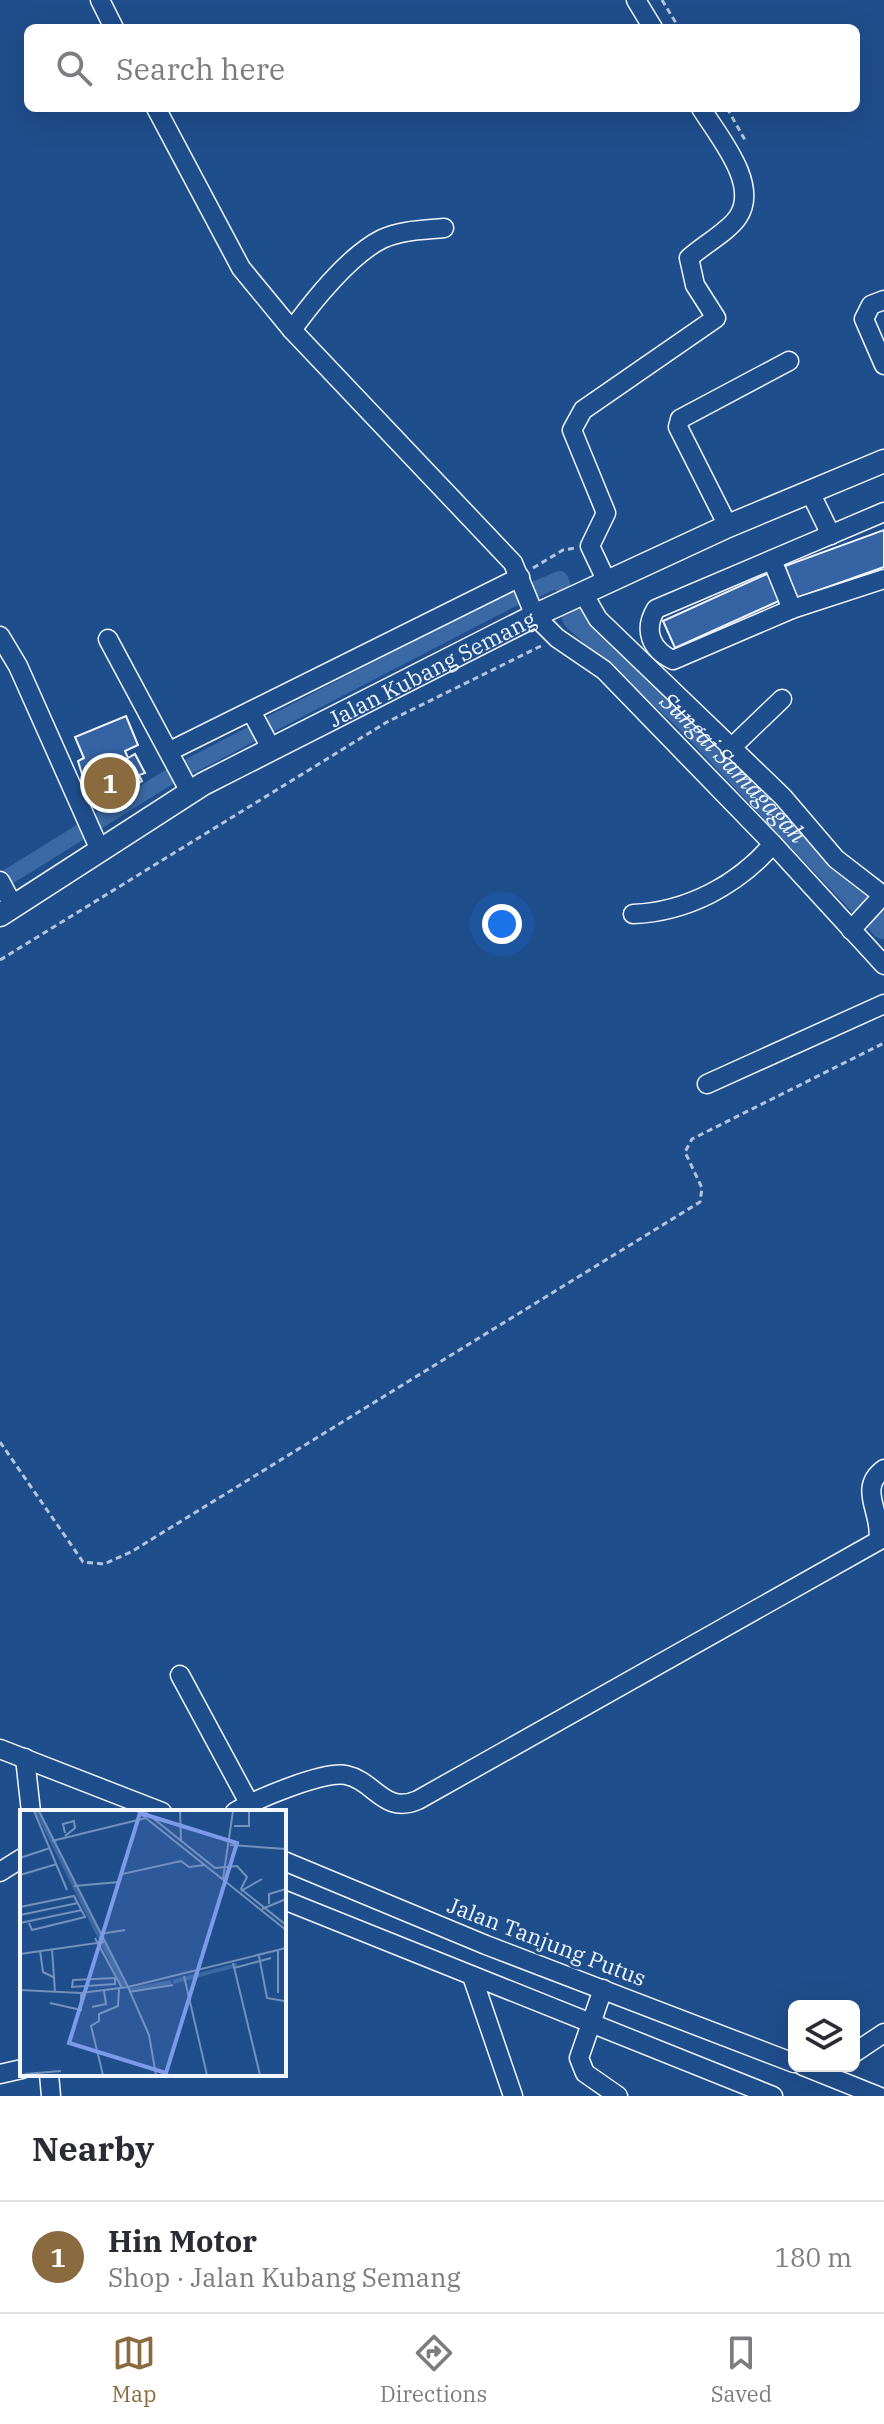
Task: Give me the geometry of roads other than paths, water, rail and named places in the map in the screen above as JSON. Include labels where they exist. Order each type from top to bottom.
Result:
[{"type":"main road","name":"Jalan Kubang Semang","points":[[5,898],[96,841],[190,792],[260,728],[527,597],[583,593],[728,526],[884,461]]},
{"type":"street","points":[[100,0],[112,24]]},
{"type":"street","points":[[636,0],[651,24]]},
{"type":"street","points":[[158,112],[234,257],[292,330],[513,563],[527,597],[557,638],[604,670],[854,926],[884,965]]},
{"type":"street","points":[[607,582],[590,546],[606,513],[572,430],[583,410],[716,318],[695,285],[689,258],[738,217],[745,194],[737,168],[703,112]]},
{"type":"street","points":[[292,330],[312,302],[381,240],[410,231],[444,228]]},
{"type":"street","points":[[884,300],[871,305],[864,319],[884,365]]},
{"type":"street","points":[[728,526],[678,427],[680,419],[789,361]]},
{"type":"street","points":[[810,492],[831,535]]},
{"type":"street","points":[[884,512],[656,609],[650,619],[649,636],[660,654],[673,660],[792,609],[884,579]]},
{"type":"street","points":[[772,560],[792,609]]},
{"type":"street","points":[[583,593],[598,619],[783,797],[836,859],[882,897],[854,926]]},
{"type":"street","points":[[170,751],[260,728],[527,597]]},
{"type":"street","points":[[0,636],[18,666],[96,841]]},
{"type":"street","points":[[108,639],[190,792]]},
{"type":"street","points":[[730,749],[782,699]]},
{"type":"street","points":[[633,914],[665,913],[724,888],[773,844]]},
{"type":"street","points":[[707,1084],[884,1004]]},
{"type":"street","points":[[180,1675],[242,1808],[336,1774],[359,1780],[386,1802],[408,1805],[878,1541],[880,1521],[870,1494],[872,1480],[884,1469]]},
{"type":"street","points":[[0,1749],[157,1810]]},
{"type":"street","points":[[25,1758],[31,1810]]},
{"type":"street","points":[[0,1872],[20,1859]]},
{"type":"street","name":"Jalan Tanjung Putus","points":[[286,1862],[788,2061]]},
{"type":"street","points":[[286,1901],[773,2096]]},
{"type":"street","points":[[472,1976],[513,2096]]},
{"type":"street","points":[[603,1989],[579,2058],[585,2073],[618,2096]]},
{"type":"street","points":[[860,2049],[884,2033]]},
{"type":"street","points":[[0,2074],[20,2069]]},
{"type":"street","points":[[834,2072],[878,2096]]},
{"type":"street","points":[[49,2076],[51,2096]]},
{"type":"waterway","points":[[190,766],[512,599],[560,579],[563,587]]},
{"type":"waterway","name":"Sungai Samagagah","points":[[576,617],[684,714],[884,925]]},
{"type":"waterway","points":[[0,882],[174,774]]},
{"type":"place","name":"Hin Motor","points":[[110,783]]}]
